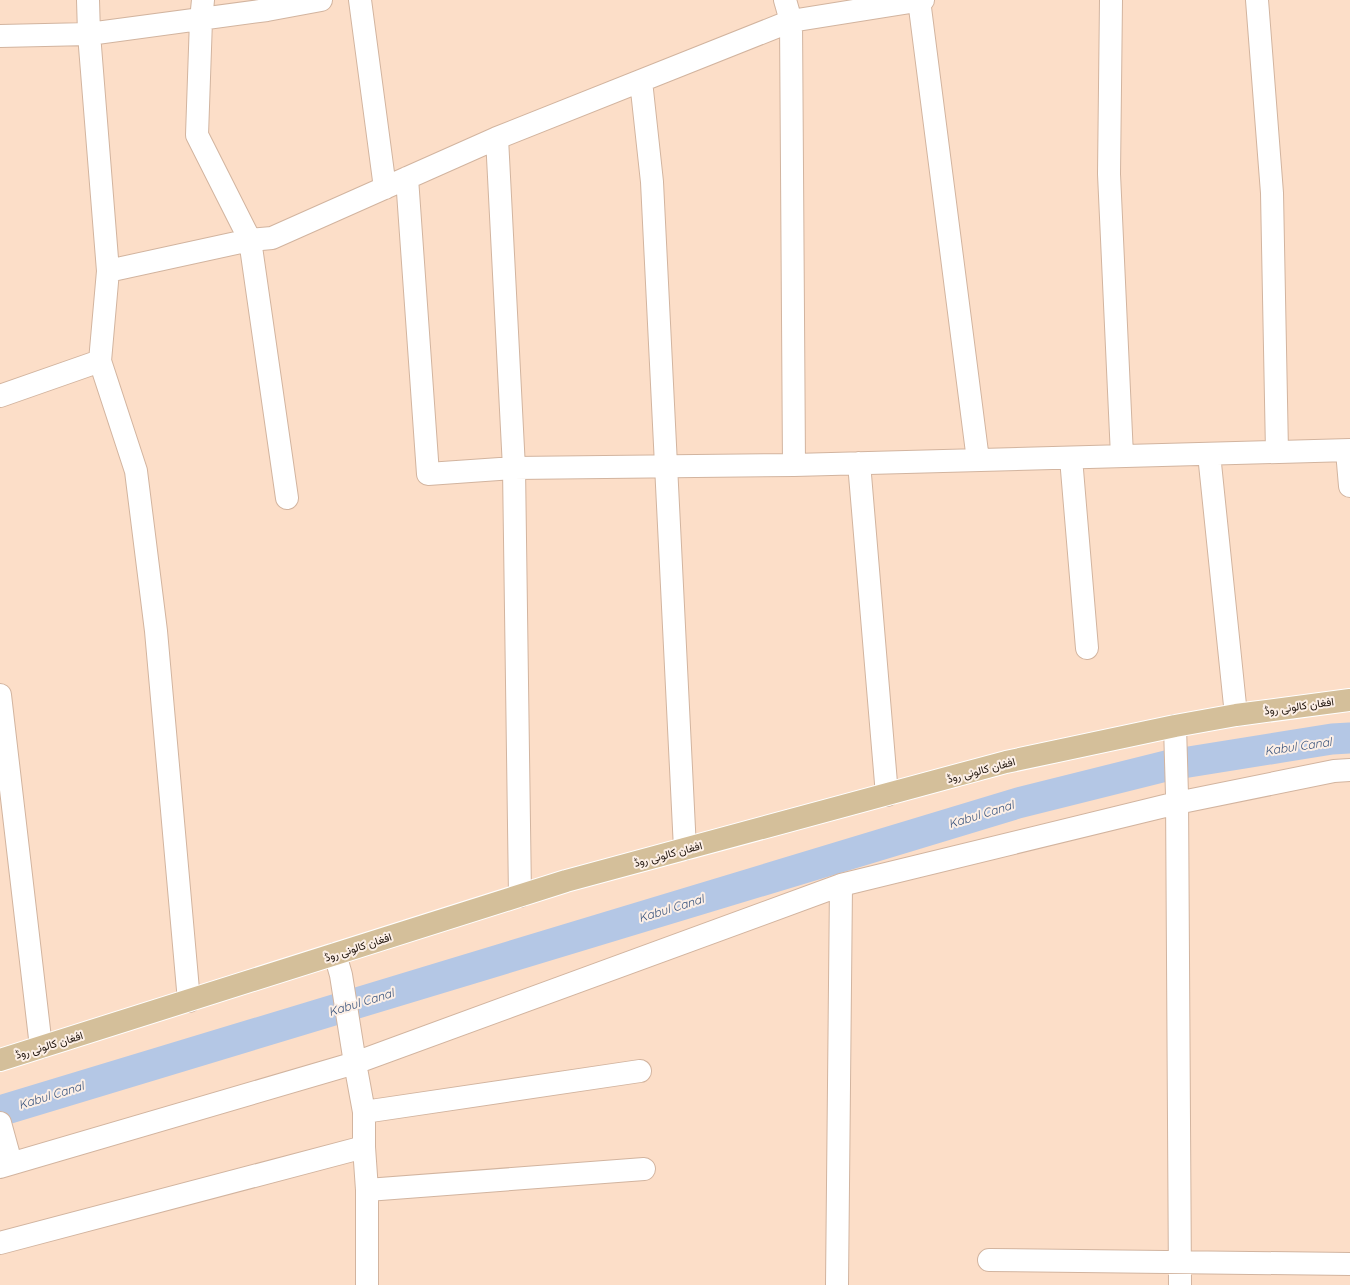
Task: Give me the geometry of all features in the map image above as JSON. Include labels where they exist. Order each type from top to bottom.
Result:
[{"type":"main road","name":"افغان کالونی روڈ","points":[[0,1060],[189,1001],[338,964],[520,896],[566,882],[1006,762],[1175,732],[1236,715],[1350,700]]},
{"type":"street","points":[[88,0],[89,34],[108,271],[100,361],[136,471],[156,631],[189,1001]]},
{"type":"street","points":[[0,36],[89,34],[202,10],[267,10],[321,0]]},
{"type":"street","points":[[360,0],[385,188]]},
{"type":"street","points":[[785,0],[791,21],[794,465]]},
{"type":"street","points":[[920,0],[978,460]]},
{"type":"street","points":[[108,271],[250,240],[272,238],[497,138],[791,21],[923,0]]},
{"type":"street","points":[[1111,0],[1109,174],[1122,456]]},
{"type":"street","points":[[1257,0],[1272,193],[1277,452]]},
{"type":"street","points":[[202,10],[197,135],[250,240],[287,498]]},
{"type":"street","points":[[641,80],[652,182],[685,849]]},
{"type":"street","points":[[497,138],[514,468],[520,896]]},
{"type":"street","points":[[407,178],[428,474],[514,468],[859,464],[1348,451],[1350,486]]},
{"type":"street","points":[[0,396],[100,361]]},
{"type":"street","points":[[1209,454],[1236,715]]},
{"type":"street","points":[[1071,458],[1087,648]]},
{"type":"street","points":[[859,464],[887,795]]},
{"type":"street","points":[[0,695],[41,1047]]},
{"type":"street","points":[[1175,732],[1177,799],[1180,1285]]},
{"type":"street","points":[[0,1123],[6,1165],[354,1055],[841,885],[1177,799],[1334,771],[1350,770]]},
{"type":"street","points":[[837,1285],[841,885]]},
{"type":"street","points":[[338,964],[364,1112],[364,1148],[367,1190],[367,1285]]},
{"type":"street","points":[[364,1112],[640,1071]]},
{"type":"street","points":[[0,1243],[364,1148]]},
{"type":"street","points":[[367,1190],[644,1169]]},
{"type":"street","points":[[990,1260],[1350,1264]]},
{"type":"waterway","name":"Kabul Canal","points":[[0,1111],[1018,803],[1170,765],[1332,739],[1350,738]]}]
